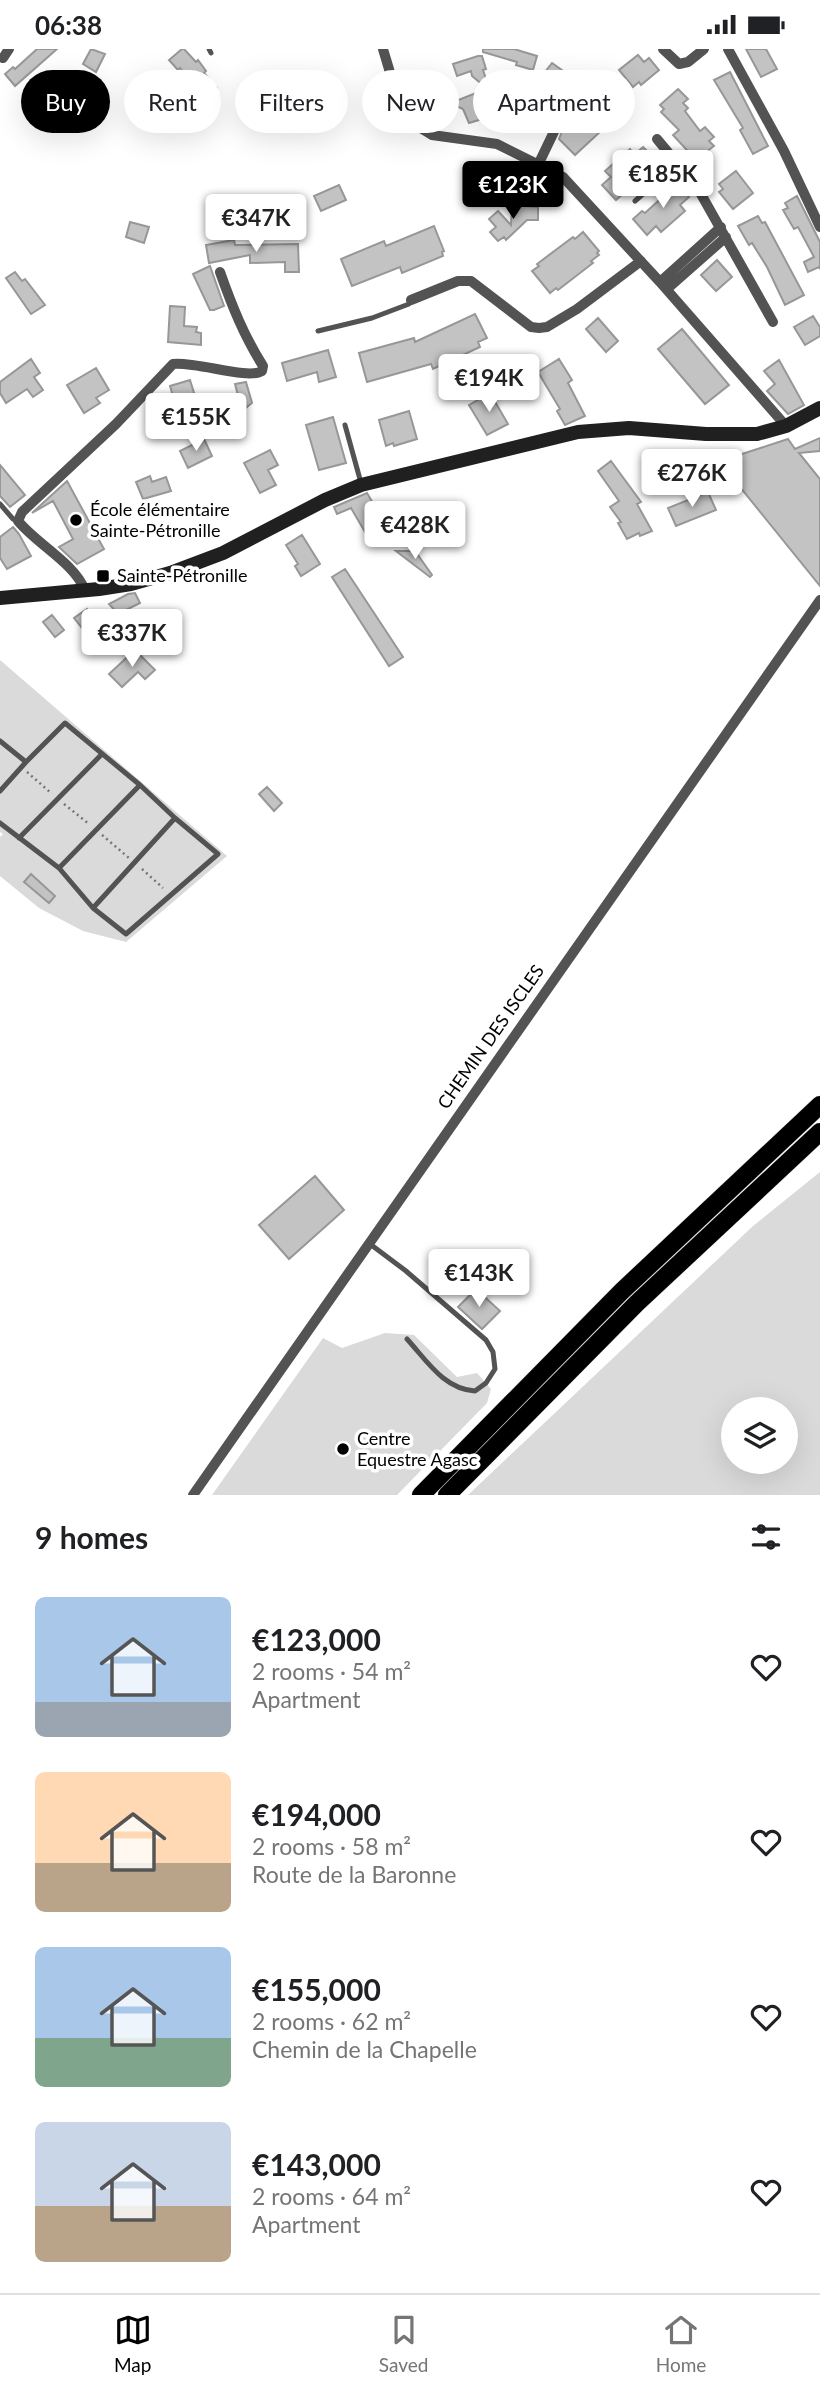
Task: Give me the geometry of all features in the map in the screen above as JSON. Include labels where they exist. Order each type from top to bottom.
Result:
[{"type":"highway","points":[[421,1495],[622,1291],[820,1105]]},
{"type":"highway","points":[[447,1495],[637,1303],[820,1132]]},
{"type":"main road","points":[[0,598],[131,584],[193,566],[239,546],[325,500],[361,485],[587,430],[629,428],[732,435],[757,434],[786,426],[820,408]]},
{"type":"street","points":[[383,49],[397,96],[407,114],[419,127],[432,135],[497,144],[563,177],[664,286],[786,426]]},
{"type":"street","points":[[663,49],[679,64],[688,62],[704,49]]},
{"type":"street","points":[[728,49],[784,152],[820,227]]},
{"type":"street","points":[[538,165],[553,133]]},
{"type":"street","points":[[657,139],[696,187],[773,322]]},
{"type":"street","points":[[664,286],[723,232]]},
{"type":"street","points":[[411,300],[458,281],[471,281],[531,327],[547,327],[577,309],[641,261]]},
{"type":"street","points":[[85,590],[77,576],[18,521],[28,505],[116,424],[173,364],[227,369],[250,375],[262,371],[263,366],[235,316],[220,272]]},
{"type":"street","name":"CHEMIN DES ISCLES","points":[[193,1495],[820,600]]},
{"type":"lane","points":[[635,201],[677,164]]},
{"type":"lane","points":[[318,331],[372,318],[409,304],[411,300]]},
{"type":"lane","points":[[345,425],[361,485]]},
{"type":"lane","points":[[0,504],[18,521]]},
{"type":"lane","points":[[0,791],[65,723],[218,854],[126,934],[93,908],[59,867],[0,823]]},
{"type":"lane","points":[[0,741],[26,762]]},
{"type":"lane","points":[[19,838],[102,754]]},
{"type":"lane","points":[[59,867],[140,785]]},
{"type":"lane","points":[[93,908],[175,818]]},
{"type":"lane","points":[[370,1244],[406,1271],[486,1340],[493,1352],[495,1369],[486,1383],[475,1391],[461,1390],[446,1382],[407,1339]]},
{"type":"shaded area","points":[[0,660],[227,856],[126,942],[83,931],[39,908],[0,876],[0,837],[3,834],[0,832]]},
{"type":"shaded area","points":[[820,1172],[820,1495],[468,1495],[753,1226]]},
{"type":"shaded area","name":"Centre Equestre Agasc","points":[[385,1333],[414,1335],[457,1377],[477,1373],[491,1389],[487,1403],[397,1495],[212,1495],[323,1338],[342,1348]]},
{"type":"building","points":[[37,49],[57,49],[33,70],[21,70],[21,81],[15,86],[5,74],[13,67],[15,69]]},
{"type":"building","points":[[91,49],[105,54],[97,70],[83,64]]},
{"type":"building","points":[[184,49],[205,70],[178,70],[169,60]]},
{"type":"building","points":[[483,49],[514,49],[537,56],[533,70],[516,65],[517,62],[483,52]]},
{"type":"building","points":[[746,49],[766,49],[777,69],[761,77]]},
{"type":"building","points":[[638,55],[644,62],[649,58],[659,70],[641,85],[639,82],[635,85],[635,70],[619,70]]},
{"type":"building","points":[[482,56],[486,69],[473,70],[473,77],[471,71],[459,75],[459,70],[455,70],[453,64]]},
{"type":"building","points":[[552,63],[562,70],[546,70]]},
{"type":"building","points":[[730,72],[768,146],[753,154],[740,130],[743,128],[714,80]]},
{"type":"building","points":[[678,89],[688,99],[683,103],[688,108],[685,111],[700,131],[705,127],[714,137],[709,141],[714,146],[696,160],[673,135],[679,130],[661,112],[664,109],[660,105]]},
{"type":"building","points":[[473,94],[473,122],[469,123],[463,109],[459,107],[459,100]]},
{"type":"building","points":[[561,133],[599,133],[575,155],[559,139]]},
{"type":"building","points":[[643,147],[658,162],[623,189],[625,192],[616,200],[602,185],[611,177],[605,171],[630,149],[634,155]]},
{"type":"building","points":[[736,171],[753,193],[733,209],[719,192],[723,189],[719,184]]},
{"type":"building","points":[[675,181],[689,197],[680,205],[685,211],[661,232],[656,226],[647,235],[633,219],[642,211],[645,213],[668,192],[665,190]]},
{"type":"building","points":[[339,185],[346,200],[321,211],[314,196]]},
{"type":"building","points":[[797,196],[820,242],[820,269],[819,267],[808,272],[804,262],[814,257],[798,227],[794,229],[783,210],[788,208],[785,203]]},
{"type":"building","points":[[512,205],[538,207],[538,220],[527,220],[506,240],[504,237],[498,241],[490,232],[496,227],[489,219],[498,211],[511,225]]},
{"type":"building","points":[[758,216],[762,223],[765,222],[804,295],[785,305],[767,267],[738,226]]},
{"type":"building","points":[[130,222],[149,227],[144,243],[126,237]]},
{"type":"building","points":[[434,226],[444,251],[443,256],[402,273],[400,267],[352,286],[341,259],[384,241],[386,246]]},
{"type":"building","points":[[583,232],[599,251],[599,255],[591,261],[593,263],[558,290],[556,288],[550,293],[532,271],[539,266],[537,264]]},
{"type":"building","points":[[234,240],[235,245],[298,244],[299,272],[285,272],[285,262],[250,263],[250,255],[209,263],[206,245]]},
{"type":"building","points":[[717,260],[732,277],[716,291],[701,275]]},
{"type":"building","points":[[210,266],[224,306],[214,310],[210,310],[193,274]]},
{"type":"building","points":[[15,272],[22,281],[25,279],[45,305],[31,314],[6,278]]},
{"type":"building","points":[[170,306],[185,307],[184,326],[197,327],[196,332],[201,333],[201,345],[168,342]]},
{"type":"building","points":[[475,314],[487,338],[478,342],[480,347],[433,369],[431,364],[367,382],[359,353],[414,338],[415,342]]},
{"type":"building","points":[[813,316],[820,327],[820,336],[805,345],[794,327]]},
{"type":"building","points":[[598,318],[618,341],[606,352],[586,329]]},
{"type":"building","points":[[682,329],[729,385],[705,404],[658,349]]},
{"type":"building","points":[[328,350],[336,377],[319,382],[317,372],[287,381],[282,363]]},
{"type":"building","points":[[31,359],[40,373],[34,377],[43,390],[33,397],[27,389],[6,403],[0,393],[0,382]]},
{"type":"building","points":[[559,359],[572,380],[568,383],[585,416],[565,425],[557,411],[560,409],[538,372]]},
{"type":"building","points":[[779,360],[804,405],[788,414],[767,391],[775,384],[764,371]]},
{"type":"building","points":[[96,368],[109,390],[96,398],[100,403],[84,413],[67,385]]},
{"type":"building","points":[[190,380],[195,396],[175,403],[170,386]]},
{"type":"building","points":[[246,382],[252,403],[242,411],[235,384]]},
{"type":"building","points":[[490,393],[508,424],[487,435],[469,405]]},
{"type":"building","points":[[409,411],[417,439],[386,446],[379,420]]},
{"type":"building","points":[[333,417],[346,463],[319,470],[306,425]]},
{"type":"building","points":[[820,438],[820,451],[799,453],[820,479],[820,586],[723,466],[736,456],[788,439],[795,449]]},
{"type":"building","points":[[204,439],[212,456],[188,468],[180,451]]},
{"type":"building","points":[[270,450],[278,465],[268,470],[276,485],[260,493],[244,463]]},
{"type":"building","points":[[611,461],[641,502],[637,504],[652,531],[627,539],[618,523],[621,522],[610,507],[619,501],[598,471]]},
{"type":"building","points":[[0,465],[25,495],[10,507],[0,496]]},
{"type":"building","points":[[150,476],[152,482],[166,477],[171,491],[143,499],[136,482]]},
{"type":"building","name":"École élémentaire Sainte-Pétronille","points":[[67,481],[104,549],[77,564],[59,547],[73,539],[53,501],[32,513]]},
{"type":"building","points":[[708,492],[716,510],[676,526],[668,508]]},
{"type":"building","points":[[367,493],[384,522],[365,532],[351,508],[337,514],[334,507]]},
{"type":"building","points":[[13,527],[31,556],[7,569],[0,558],[0,537]]},
{"type":"building","points":[[302,535],[320,564],[301,576],[295,566],[298,564],[286,545]]},
{"type":"building","points":[[396,551],[415,551],[432,575],[430,577]]},
{"type":"building","points":[[345,569],[403,657],[389,666],[332,577]]},
{"type":"building","points":[[135,593],[140,603],[118,614],[109,604],[128,594]]},
{"type":"building","points":[[87,609],[98,625],[86,633],[74,618]]},
{"type":"building","points":[[52,615],[64,630],[55,637],[43,622]]},
{"type":"building","points":[[135,650],[155,670],[145,679],[138,672],[122,687],[109,674]]},
{"type":"building","points":[[267,787],[282,803],[274,811],[259,794]]},
{"type":"building","points":[[31,874],[55,896],[49,903],[24,882]]},
{"type":"building","points":[[315,1176],[344,1210],[289,1259],[259,1225]]},
{"type":"building","points":[[476,1289],[500,1311],[482,1329],[458,1307]]},
{"type":"place","name":"École élémentaire Sainte-Pétronille","points":[[76,520]]},
{"type":"place","name":"Sainte-Pétronille","points":[[103,576]]},
{"type":"place","name":"Centre Equestre Agasc","points":[[343,1449]]}]
